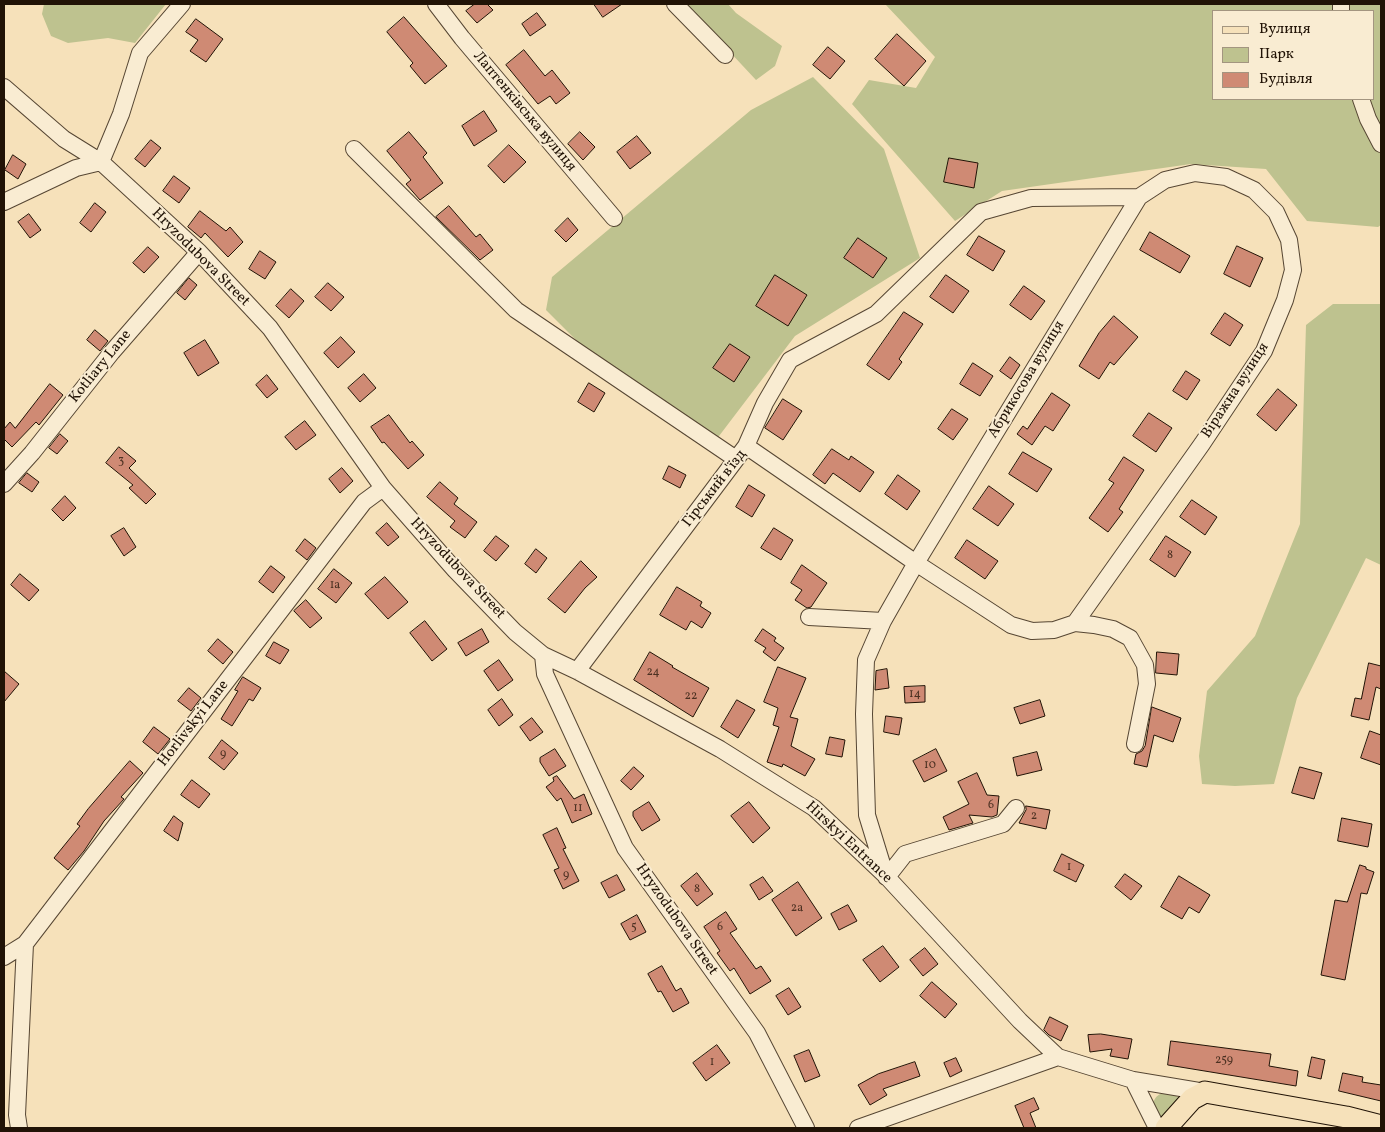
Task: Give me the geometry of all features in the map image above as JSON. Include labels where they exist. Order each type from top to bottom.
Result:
[{"type":"main road","points":[[1166,1128],[1192,1099],[1205,1092],[1346,1117],[1381,1126]]},
{"type":"street","points":[[4,202],[76,168],[101,162],[121,114],[140,54],[182,4]]},
{"type":"street","name":"Лаптенківська вулиця","points":[[436,4],[462,38],[614,218]]},
{"type":"street","points":[[675,4],[725,55]]},
{"type":"street","name":"Hryzodubova Street","points":[[4,87],[64,139],[101,162],[199,252],[270,328],[383,488],[456,570],[515,632],[543,655],[545,674],[624,848],[756,1033],[806,1128]]},
{"type":"street","points":[[1361,100],[1368,119],[1381,144]]},
{"type":"street","points":[[354,149],[516,310],[736,459]]},
{"type":"street","name":"Віражна вулиця","points":[[1075,623],[1202,444],[1264,351],[1286,300],[1293,270],[1289,240],[1276,212],[1254,190],[1233,180],[1226,177],[1196,173],[1165,180],[1139,197]]},
{"type":"street","points":[[746,446],[765,403],[790,360],[876,314],[981,212],[1031,198],[1139,197]]},
{"type":"street","name":"Абрикосова вулиця","points":[[916,563],[1139,197]]},
{"type":"street","name":"Kotliary Lane","points":[[4,484],[32,453],[112,352],[199,252]]},
{"type":"street","name":"Гірський в'їзд","points":[[578,670],[746,446],[916,563],[1011,625],[1032,631],[1054,630],[1075,623]]},
{"type":"street","name":"Horlivskyi Lane","points":[[4,957],[25,944],[364,502],[383,488]]},
{"type":"street","points":[[887,878],[867,815],[864,714],[866,660],[883,621],[916,563]]},
{"type":"street","points":[[809,617],[883,621]]},
{"type":"street","points":[[1075,623],[1113,629],[1130,638],[1137,648],[1145,666],[1147,684],[1134,744]]},
{"type":"street","name":"Hirskyi Entrance","points":[[543,655],[578,670],[720,748],[814,808],[887,878],[1020,1021],[1058,1056]]},
{"type":"street","points":[[887,878],[905,854],[1003,824],[1016,808]]},
{"type":"street","points":[[19,1128],[17,1115],[25,944]]},
{"type":"street","points":[[858,1128],[1058,1056],[1133,1080],[1205,1092]]},
{"type":"street","points":[[1133,1080],[1156,1128]]},
{"type":"green space","points":[[44,4],[166,4],[135,43],[108,38],[68,43],[51,36],[42,14]]},
{"type":"green space","points":[[685,4],[728,4],[736,13],[782,46],[775,66],[756,80]]},
{"type":"green space","points":[[885,4],[1381,4],[1381,225],[1378,227],[1307,221],[1266,169],[1191,164],[1002,191],[955,221],[852,104],[869,80],[916,88],[935,57]]},
{"type":"green space","points":[[813,77],[884,149],[920,258],[795,336],[716,440],[618,382],[546,310],[552,277],[751,110]]},
{"type":"green space","points":[[1333,304],[1381,304],[1381,565],[1366,558],[1297,698],[1274,784],[1235,786],[1202,784],[1199,756],[1207,691],[1255,636],[1300,524],[1306,325]]},
{"type":"green space","points":[[1168,1092],[1180,1098],[1161,1120],[1153,1103],[1159,1095]]},
{"type":"building","points":[[475,4],[487,4],[493,10],[477,23],[466,11]]},
{"type":"building","points":[[594,4],[622,4],[603,17]]},
{"type":"building","points":[[537,13],[546,25],[530,36],[522,24]]},
{"type":"building","points":[[404,17],[447,66],[425,84],[410,66],[413,63],[387,32]]},
{"type":"building","points":[[196,19],[223,39],[206,62],[190,51],[198,40],[186,32]]},
{"type":"building","points":[[897,34],[926,61],[904,86],[875,59]]},
{"type":"building","points":[[828,47],[845,61],[830,79],[813,65]]},
{"type":"building","points":[[524,50],[545,76],[552,70],[570,93],[556,104],[550,96],[538,104],[506,65]]},
{"type":"building","points":[[484,111],[497,131],[474,146],[462,126]]},
{"type":"building","points":[[409,132],[427,153],[423,157],[443,183],[420,200],[406,184],[411,180],[387,151]]},
{"type":"building","points":[[580,132],[595,147],[583,160],[568,144]]},
{"type":"building","points":[[637,136],[651,153],[630,169],[617,152]]},
{"type":"building","points":[[151,140],[161,148],[145,167],[135,159]]},
{"type":"building","points":[[509,145],[526,162],[504,183],[488,166]]},
{"type":"building","points":[[13,155],[26,164],[18,179],[5,170]]},
{"type":"building","points":[[949,158],[978,163],[974,188],[944,182]]},
{"type":"building","points":[[174,176],[190,188],[179,203],[163,191]]},
{"type":"building","points":[[95,203],[106,212],[91,232],[80,223]]},
{"type":"building","points":[[449,206],[476,237],[480,234],[493,250],[480,260],[436,217]]},
{"type":"building","points":[[200,211],[226,231],[230,227],[243,242],[228,257],[205,233],[201,238],[188,227]]},
{"type":"building","points":[[29,214],[41,230],[30,238],[18,222]]},
{"type":"building","points":[[568,218],[578,230],[566,242],[555,231]]},
{"type":"building","points":[[1150,232],[1190,256],[1180,273],[1140,250]]},
{"type":"building","points":[[979,236],[1005,251],[993,271],[967,255]]},
{"type":"building","points":[[858,238],[887,258],[873,278],[844,258]]},
{"type":"building","points":[[1237,246],[1263,258],[1250,287],[1224,274]]},
{"type":"building","points":[[148,247],[159,257],[144,273],[133,263]]},
{"type":"building","points":[[260,251],[276,262],[265,279],[249,269]]},
{"type":"building","points":[[775,275],[807,295],[788,326],[756,306]]},
{"type":"building","points":[[946,275],[969,291],[953,313],[930,297]]},
{"type":"building","points":[[189,278],[197,285],[185,300],[177,293]]},
{"type":"building","points":[[328,283],[344,297],[331,311],[315,297]]},
{"type":"building","points":[[1024,286],[1045,301],[1031,320],[1010,305]]},
{"type":"building","points":[[291,289],[304,301],[289,318],[276,306]]},
{"type":"building","points":[[904,312],[923,324],[899,359],[902,362],[889,380],[867,365]]},
{"type":"building","points":[[1225,313],[1243,325],[1230,346],[1211,334]]},
{"type":"building","points":[[1114,316],[1138,337],[1114,365],[1110,362],[1099,379],[1079,366],[1099,333]]},
{"type":"building","points":[[95,330],[108,341],[100,351],[87,340]]},
{"type":"building","points":[[341,337],[355,352],[338,368],[324,353]]},
{"type":"building","points":[[205,340],[219,363],[198,376],[184,353]]},
{"type":"building","points":[[730,344],[750,357],[734,382],[713,368]]},
{"type":"building","points":[[1010,357],[1020,365],[1011,379],[1000,371]]},
{"type":"building","points":[[973,363],[993,376],[980,396],[960,384]]},
{"type":"building","points":[[1186,371],[1200,380],[1187,400],[1173,391]]},
{"type":"building","points":[[364,374],[376,388],[360,402],[348,388]]},
{"type":"building","points":[[267,375],[278,389],[267,398],[256,385]]},
{"type":"building","points":[[589,383],[605,393],[594,412],[578,402]]},
{"type":"building","points":[[50,384],[63,395],[39,425],[36,422],[12,447],[4,439],[4,429],[10,422],[15,428]]},
{"type":"building","points":[[1278,389],[1297,405],[1276,431],[1257,415]]},
{"type":"building","points":[[1052,393],[1070,405],[1053,431],[1045,426],[1032,445],[1017,434],[1023,426],[1027,429]]},
{"type":"building","points":[[783,399],[802,411],[783,440],[765,428]]},
{"type":"building","points":[[952,409],[968,419],[953,440],[938,429]]},
{"type":"building","points":[[1149,413],[1172,428],[1156,452],[1133,436]]},
{"type":"building","points":[[389,415],[410,443],[412,441],[424,455],[408,469],[384,442],[382,443],[371,427]]},
{"type":"building","points":[[305,421],[316,435],[296,450],[285,437]]},
{"type":"building","points":[[60,434],[68,441],[57,454],[49,448]]},
{"type":"building","points":[[119,447],[136,461],[129,468],[156,494],[146,504],[129,488],[133,485],[106,463]]},
{"type":"building","points":[[832,449],[849,460],[851,456],[874,472],[860,492],[833,473],[825,484],[813,475]]},
{"type":"building","points":[[1023,452],[1052,469],[1037,492],[1009,474]]},
{"type":"building","points":[[1124,457],[1144,470],[1119,509],[1123,512],[1108,532],[1089,518],[1114,483],[1109,480]]},
{"type":"building","points":[[669,466],[686,475],[680,488],[663,479]]},
{"type":"building","points":[[342,468],[353,481],[340,493],[329,479]]},
{"type":"building","points":[[27,473],[39,482],[32,492],[19,483]]},
{"type":"building","points":[[898,475],[920,491],[907,510],[885,494]]},
{"type":"building","points":[[440,482],[458,498],[454,504],[477,522],[465,538],[450,527],[455,521],[427,497]]},
{"type":"building","points":[[749,485],[765,495],[752,517],[736,507]]},
{"type":"building","points":[[989,486],[1014,504],[998,526],[973,509]]},
{"type":"building","points":[[65,496],[76,508],[63,521],[52,510]]},
{"type":"building","points":[[1192,500],[1217,517],[1205,535],[1180,517]]},
{"type":"building","points":[[387,523],[399,537],[388,546],[376,533]]},
{"type":"building","points":[[124,528],[136,547],[124,556],[111,536]]},
{"type":"building","points":[[774,528],[793,540],[781,560],[761,548]]},
{"type":"building","points":[[496,536],[509,546],[496,561],[484,551]]},
{"type":"building","points":[[1166,536],[1191,552],[1175,577],[1150,560]]},
{"type":"building","points":[[305,539],[316,548],[307,560],[296,551]]},
{"type":"building","points":[[967,540],[998,561],[985,579],[955,558]]},
{"type":"building","points":[[536,549],[547,558],[536,573],[525,564]]},
{"type":"building","points":[[581,561],[597,577],[585,588],[565,613],[548,599]]},
{"type":"building","points":[[802,565],[827,583],[811,607],[807,608],[795,600],[802,590],[791,583]]},
{"type":"building","points":[[271,566],[285,577],[273,593],[259,582]]},
{"type":"building","points":[[334,569],[352,583],[336,603],[318,589]]},
{"type":"building","points":[[20,574],[39,590],[29,601],[11,585]]},
{"type":"building","points":[[385,577],[408,602],[388,619],[365,594]]},
{"type":"building","points":[[677,587],[702,602],[700,606],[711,613],[702,628],[691,621],[686,630],[660,615]]},
{"type":"building","points":[[306,600],[322,618],[310,628],[294,611]]},
{"type":"building","points":[[425,621],[447,649],[432,661],[410,633]]},
{"type":"building","points":[[482,629],[489,642],[466,656],[458,643]]},
{"type":"building","points":[[763,629],[776,638],[774,641],[784,648],[775,661],[763,652],[766,648],[755,641]]},
{"type":"building","points":[[218,639],[233,652],[223,664],[208,651]]},
{"type":"building","points":[[274,642],[289,650],[280,664],[266,656]]},
{"type":"building","points":[[650,652],[709,688],[693,717],[634,680]]},
{"type":"building","points":[[1157,652],[1179,654],[1177,675],[1156,673]]},
{"type":"building","points":[[499,660],[513,680],[498,691],[484,671]]},
{"type":"building","points":[[1369,663],[1381,666],[1381,689],[1376,687],[1369,720],[1351,716],[1355,698],[1361,699]]},
{"type":"building","points":[[778,667],[806,678],[790,717],[798,719],[791,746],[815,759],[805,776],[783,764],[782,767],[767,762],[779,727],[773,725],[778,708],[764,702]]},
{"type":"building","points":[[887,669],[889,688],[875,690],[876,671]]},
{"type":"building","points":[[4,671],[19,684],[4,702]]},
{"type":"building","points":[[243,677],[261,688],[253,701],[249,699],[232,726],[221,719],[238,691],[235,690]]},
{"type":"building","points":[[925,686],[925,702],[905,703],[904,687]]},
{"type":"building","points":[[189,688],[201,698],[191,711],[178,701]]},
{"type":"building","points":[[502,699],[513,715],[499,726],[488,710]]},
{"type":"building","points":[[737,700],[755,710],[738,738],[721,727]]},
{"type":"building","points":[[1040,700],[1045,716],[1020,724],[1014,708]]},
{"type":"building","points":[[1152,707],[1181,718],[1173,742],[1154,735],[1147,767],[1134,764],[1136,754],[1142,751],[1145,746]]},
{"type":"building","points":[[886,716],[902,718],[899,735],[884,732]]},
{"type":"building","points":[[532,718],[543,732],[530,741],[520,727]]},
{"type":"building","points":[[154,727],[170,739],[158,754],[143,742]]},
{"type":"building","points":[[1370,731],[1381,735],[1381,765],[1361,758]]},
{"type":"building","points":[[830,737],[845,740],[842,757],[826,754]]},
{"type":"building","points":[[222,740],[238,753],[224,770],[209,758]]},
{"type":"building","points":[[555,749],[566,766],[549,776],[540,762],[540,758]]},
{"type":"building","points":[[936,749],[947,771],[924,782],[913,761]]},
{"type":"building","points":[[1037,752],[1042,770],[1017,776],[1013,758]]},
{"type":"building","points":[[130,761],[143,773],[121,797],[124,799],[104,821],[84,851],[68,870],[54,858],[80,826],[77,824],[88,809]]},
{"type":"building","points":[[634,767],[644,776],[631,790],[621,781]]},
{"type":"building","points":[[1300,767],[1322,773],[1314,799],[1292,793]]},
{"type":"building","points":[[977,773],[987,795],[999,796],[997,815],[992,817],[969,815],[973,823],[949,830],[943,817],[969,804],[958,782]]},
{"type":"building","points":[[557,776],[574,799],[584,794],[592,814],[572,823],[561,798],[557,801],[546,787]]},
{"type":"building","points":[[192,780],[210,794],[199,808],[181,795]]},
{"type":"building","points":[[649,802],[660,820],[642,831],[633,816],[633,812]]},
{"type":"building","points":[[749,802],[770,828],[753,843],[731,816]]},
{"type":"building","points":[[1026,806],[1050,810],[1046,829],[1019,823],[1026,810]]},
{"type":"building","points":[[174,816],[183,823],[178,841],[164,831]]},
{"type":"building","points":[[1342,818],[1372,824],[1368,847],[1338,841]]},
{"type":"building","points":[[557,828],[566,848],[563,849],[579,881],[563,889],[554,870],[559,868],[543,835]]},
{"type":"building","points":[[1062,854],[1084,865],[1076,882],[1054,871]]},
{"type":"building","points":[[1360,865],[1374,872],[1367,894],[1361,893],[1345,980],[1321,975],[1335,900],[1347,902]]},
{"type":"building","points":[[697,873],[713,894],[697,906],[681,886]]},
{"type":"building","points":[[1125,874],[1142,886],[1131,900],[1115,887]]},
{"type":"building","points":[[617,875],[625,890],[609,898],[601,883]]},
{"type":"building","points":[[1179,876],[1210,895],[1199,913],[1189,907],[1182,919],[1161,907]]},
{"type":"building","points":[[763,877],[773,891],[759,900],[750,885]]},
{"type":"building","points":[[798,882],[822,918],[796,936],[772,900]]},
{"type":"building","points":[[848,905],[857,921],[839,930],[831,914]]},
{"type":"building","points":[[726,912],[737,929],[730,933],[756,969],[761,966],[771,981],[750,994],[734,968],[730,971],[717,953],[720,951],[704,927]]},
{"type":"building","points":[[637,915],[646,932],[630,940],[621,924]]},
{"type":"building","points":[[883,946],[899,967],[880,982],[863,960]]},
{"type":"building","points":[[925,948],[938,964],[923,976],[910,960]]},
{"type":"building","points":[[662,966],[676,991],[681,988],[689,1003],[673,1012],[661,991],[658,992],[648,974]]},
{"type":"building","points":[[932,982],[957,1004],[945,1018],[920,996]]},
{"type":"building","points":[[789,988],[801,1007],[788,1015],[776,996]]},
{"type":"building","points":[[1050,1017],[1068,1026],[1061,1041],[1044,1030]]},
{"type":"building","points":[[1101,1034],[1132,1039],[1128,1059],[1110,1056],[1112,1049],[1090,1052],[1088,1035]]},
{"type":"building","points":[[1171,1041],[1271,1054],[1269,1066],[1298,1071],[1296,1086],[1168,1065]]},
{"type":"building","points":[[717,1045],[730,1063],[706,1081],[693,1063]]},
{"type":"building","points":[[809,1050],[820,1076],[805,1082],[794,1056]]},
{"type":"building","points":[[1312,1057],[1325,1060],[1321,1079],[1308,1076]]},
{"type":"building","points":[[956,1058],[962,1071],[950,1077],[944,1063]]},
{"type":"building","points":[[915,1062],[920,1076],[883,1089],[887,1095],[870,1105],[858,1085],[878,1074]]},
{"type":"building","points":[[1343,1073],[1363,1077],[1362,1082],[1381,1085],[1381,1101],[1339,1091]]},
{"type":"building","points":[[1034,1098],[1039,1109],[1030,1113],[1036,1128],[1024,1128],[1015,1106]]}]
